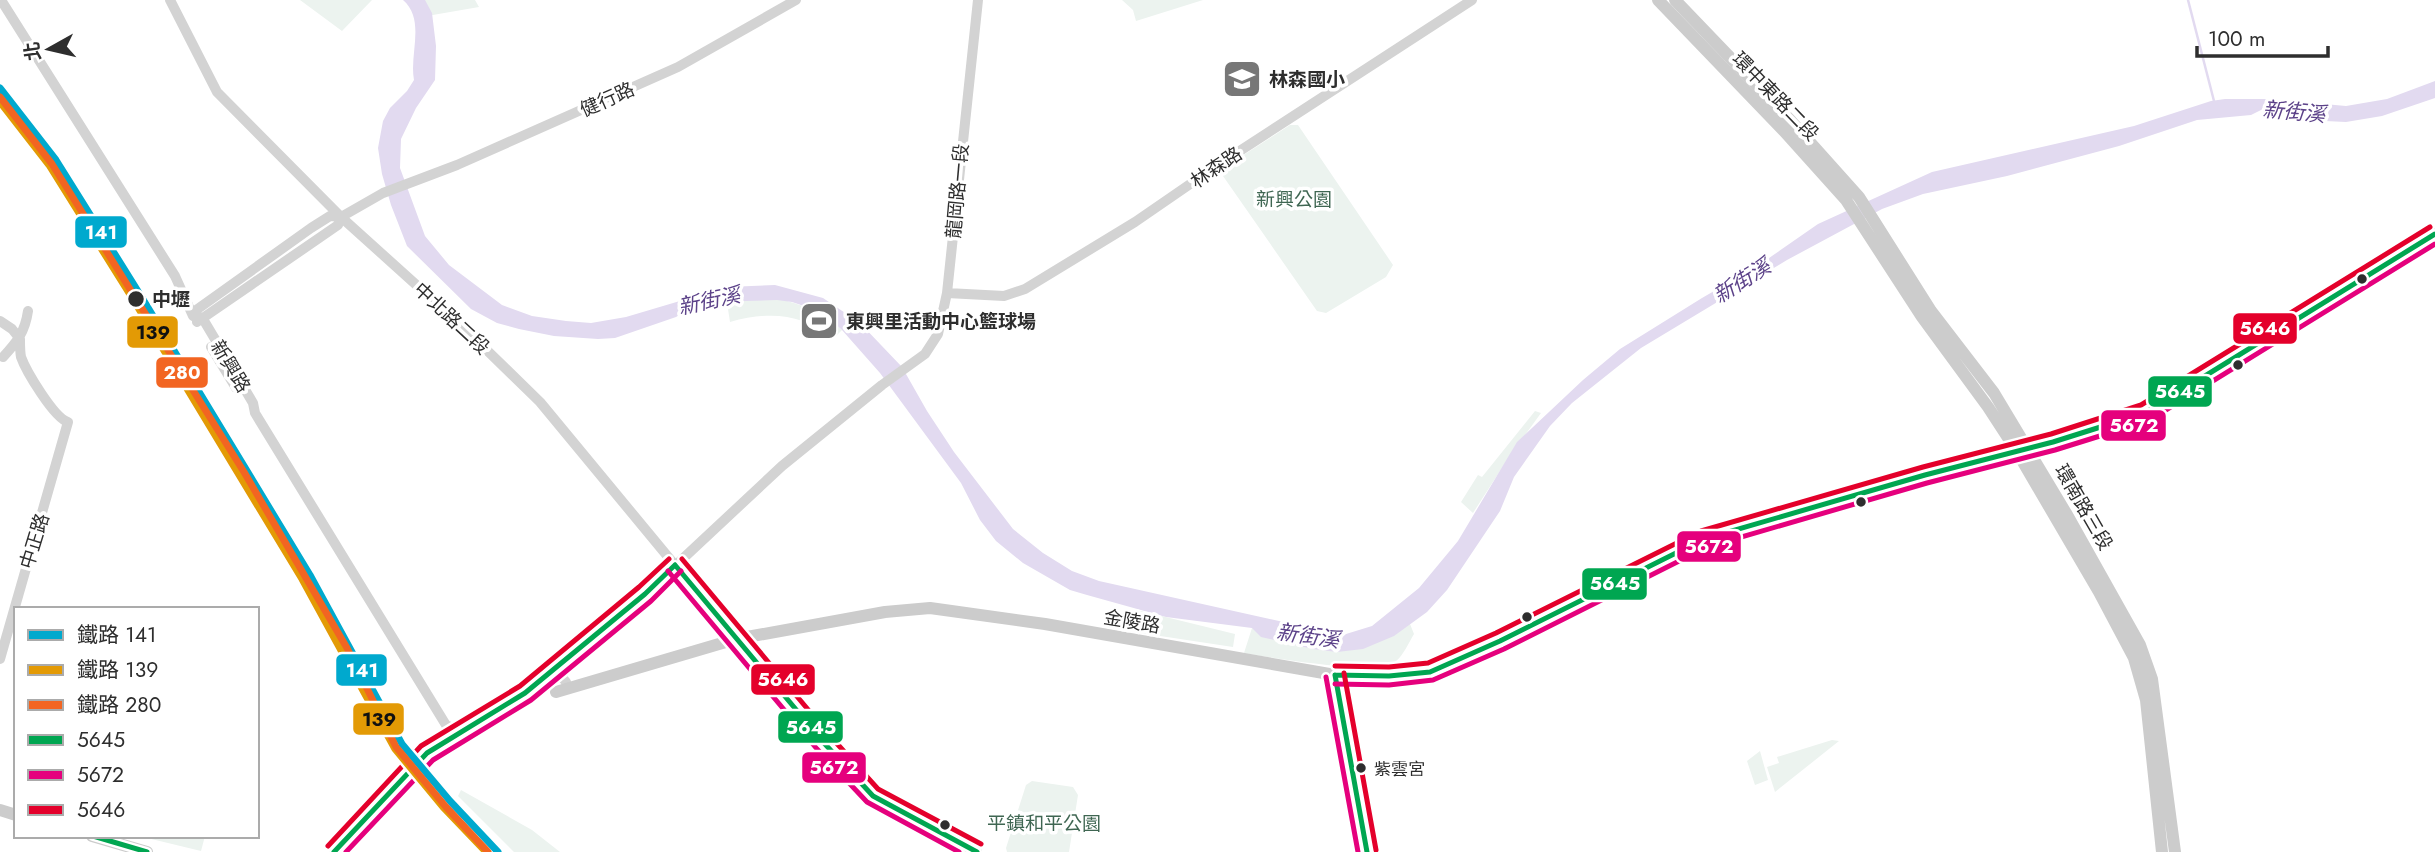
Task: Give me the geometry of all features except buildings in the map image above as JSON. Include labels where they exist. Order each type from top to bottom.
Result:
[{"type":"main road","name":"環中東路二段","points":[[1658,0],[1852,199]]},
{"type":"main road","name":"環中東路二段","points":[[1675,0],[1791,121],[1866,220]]},
{"type":"main road","name":"環南路三段","points":[[1866,220],[1994,393],[2138,668],[2146,700],[2162,852]]},
{"type":"main road","name":"金陵路","points":[[556,692],[736,639],[884,612],[930,608],[1045,624],[1335,675],[1389,676],[1430,672],[1500,641],[1683,549],[1736,528],[2053,442],[2145,413],[2435,234]]},
{"type":"main road","name":"環南路三段","points":[[2022,449],[2140,645],[2152,679],[2175,852]]},
{"type":"main road","points":[[105,838],[125,841],[147,852]]},
{"type":"street","points":[[1,0],[175,276],[197,318],[311,228],[330,216],[341,217]]},
{"type":"street","name":"中北路二段","points":[[170,0],[217,92],[341,217],[463,327],[540,402],[736,639],[873,796],[977,852]]},
{"type":"street","name":"健行路","points":[[341,217],[386,193],[678,67],[796,0]]},
{"type":"street","name":"龍岡路一段","points":[[675,565],[782,466],[882,385],[925,354],[938,334],[947,293],[978,0]]},
{"type":"street","name":"林森路","points":[[947,293],[1004,296],[1025,289],[1135,222],[1472,0]]},
{"type":"street","points":[[86,235],[103,224]]},
{"type":"street","points":[[3,357],[20,340],[28,311]]},
{"type":"street","name":"新興路","points":[[197,318],[241,396],[254,408],[446,725],[460,731]]},
{"type":"street","points":[[0,321],[12,329],[20,340]]},
{"type":"street","name":"中正路","points":[[15,607],[68,422],[56,414],[28,369],[21,356],[20,340]]},
{"type":"street","points":[[645,594],[675,565]]},
{"type":"street","name":"中正路","points":[[0,659],[14,610]]},
{"type":"street","points":[[551,665],[566,682]]},
{"type":"street","points":[[1335,675],[1367,852]]},
{"type":"street","points":[[334,852],[390,793]]},
{"type":"green space","points":[[300,0],[372,0],[342,31]]},
{"type":"green space","points":[[416,0],[475,0],[479,7],[427,16]]},
{"type":"green space","points":[[1122,0],[1203,0],[1136,21],[1133,10]]},
{"type":"green space","name":"新興公園","points":[[1290,125],[1298,125],[1393,265],[1386,277],[1326,313],[1317,311],[1223,176],[1225,167]]},
{"type":"green space","points":[[751,293],[810,309],[842,330],[834,338],[809,323],[784,316],[758,316],[730,322],[726,296]]},
{"type":"green space","points":[[1535,411],[1541,413],[1473,513],[1461,502],[1478,475],[1482,477]]},
{"type":"green space","points":[[1137,610],[1235,634],[1233,647],[1134,632]]},
{"type":"green space","points":[[1408,619],[1414,634],[1399,659],[1384,665],[1345,666],[1244,653],[1252,628],[1316,646]]},
{"type":"green space","points":[[1832,740],[1839,741],[1775,792],[1767,767],[1779,763],[1777,757]]},
{"type":"green space","points":[[1760,751],[1768,780],[1755,785],[1747,761]]},
{"type":"green space","name":"平鎮和平公園","points":[[1032,781],[1073,787],[1078,795],[1069,852],[1007,852],[1026,785]]},
{"type":"green space","points":[[461,790],[532,830],[560,852],[514,852],[458,796]]},
{"type":"green space","points":[[147,838],[204,838],[201,851]]},
{"type":"water","name":"新街溪","points":[[403,0],[425,0],[432,13],[436,46],[435,80],[416,108],[401,139],[400,168],[425,236],[449,265],[502,305],[532,316],[591,323],[626,317],[727,287],[775,285],[823,298],[860,323],[902,367],[954,452],[1013,529],[1043,553],[1072,571],[1099,581],[1288,623],[1333,638],[1372,626],[1419,588],[1458,541],[1517,442],[1583,380],[1620,349],[1759,265],[1818,224],[1932,172],[2134,126],[2211,101],[2268,99],[2346,106],[2387,99],[2435,81],[2435,98],[2382,116],[2346,122],[2261,110],[2251,115],[2197,120],[2119,146],[2007,176],[1923,194],[1882,209],[1787,260],[1641,348],[1572,403],[1550,426],[1514,477],[1500,511],[1447,590],[1427,612],[1394,636],[1363,649],[1337,652],[1261,637],[1252,628],[1166,617],[1087,595],[1070,590],[1023,563],[996,541],[980,520],[961,483],[880,373],[842,330],[826,316],[807,307],[777,300],[711,302],[615,338],[598,339],[554,336],[519,329],[497,323],[471,309],[407,246],[382,174],[378,148],[383,121],[390,108],[414,80],[414,17]]},
{"type":"waterway","points":[[2188,0],[2214,101]]},
{"type":"tunnel","points":[[390,793],[427,753],[525,693],[645,594]]},
{"type":"rail line","name":"141","points":[[0,88],[56,160],[141,296],[310,575],[402,744],[498,852]]},
{"type":"rail line","name":"280","points":[[0,97],[52,164],[244,472],[347,648],[396,747],[488,852]]},
{"type":"rail line","name":"139","points":[[0,102],[49,165],[134,301],[302,579],[395,749],[443,807],[486,852]]},
{"type":"transit line","name":"5646","points":[[1335,666],[1389,667],[1428,663],[1496,633],[1701,531],[1923,467],[2051,434],[2141,405],[2430,227]]},
{"type":"transit line","name":"5645","points":[[1335,675],[1389,676],[1430,672],[1500,641],[1704,539],[1925,475],[2053,442],[2145,413],[2435,234]]},
{"type":"transit line","name":"5672","points":[[1335,684],[1389,685],[1433,680],[1504,649],[1707,547],[1927,483],[2055,450],[2148,421],[2435,244]]},
{"type":"transit line","name":"5646","points":[[328,846],[421,746],[520,686],[669,559]]},
{"type":"transit line","name":"5646","points":[[682,559],[878,789],[981,844]]},
{"type":"transit line","name":"5645","points":[[675,565],[824,743],[873,796],[977,852]]},
{"type":"transit line","name":"5645","points":[[334,852],[427,753],[525,693],[645,594],[675,565]]},
{"type":"transit line","name":"5672","points":[[668,571],[817,749],[867,802],[959,852]]},
{"type":"transit line","name":"5672","points":[[346,852],[433,760],[531,700],[651,601],[681,571]]},
{"type":"transit line","name":"5646","points":[[1344,673],[1376,850]]},
{"type":"transit line","name":"5645","points":[[1335,675],[1367,852]]},
{"type":"transit line","name":"5672","points":[[1326,677],[1358,852]]},
{"type":"transit line","name":"5645","points":[[100,838],[147,852]]},
{"type":"place","name":"林森國小","points":[[1242,79]]},
{"type":"place","name":"中壢","points":[[136,299]]},
{"type":"place","name":"東興里活動中心籃球場","points":[[819,321]]},
{"type":"place","name":"紫雲宮","points":[[1361,768]]}]
